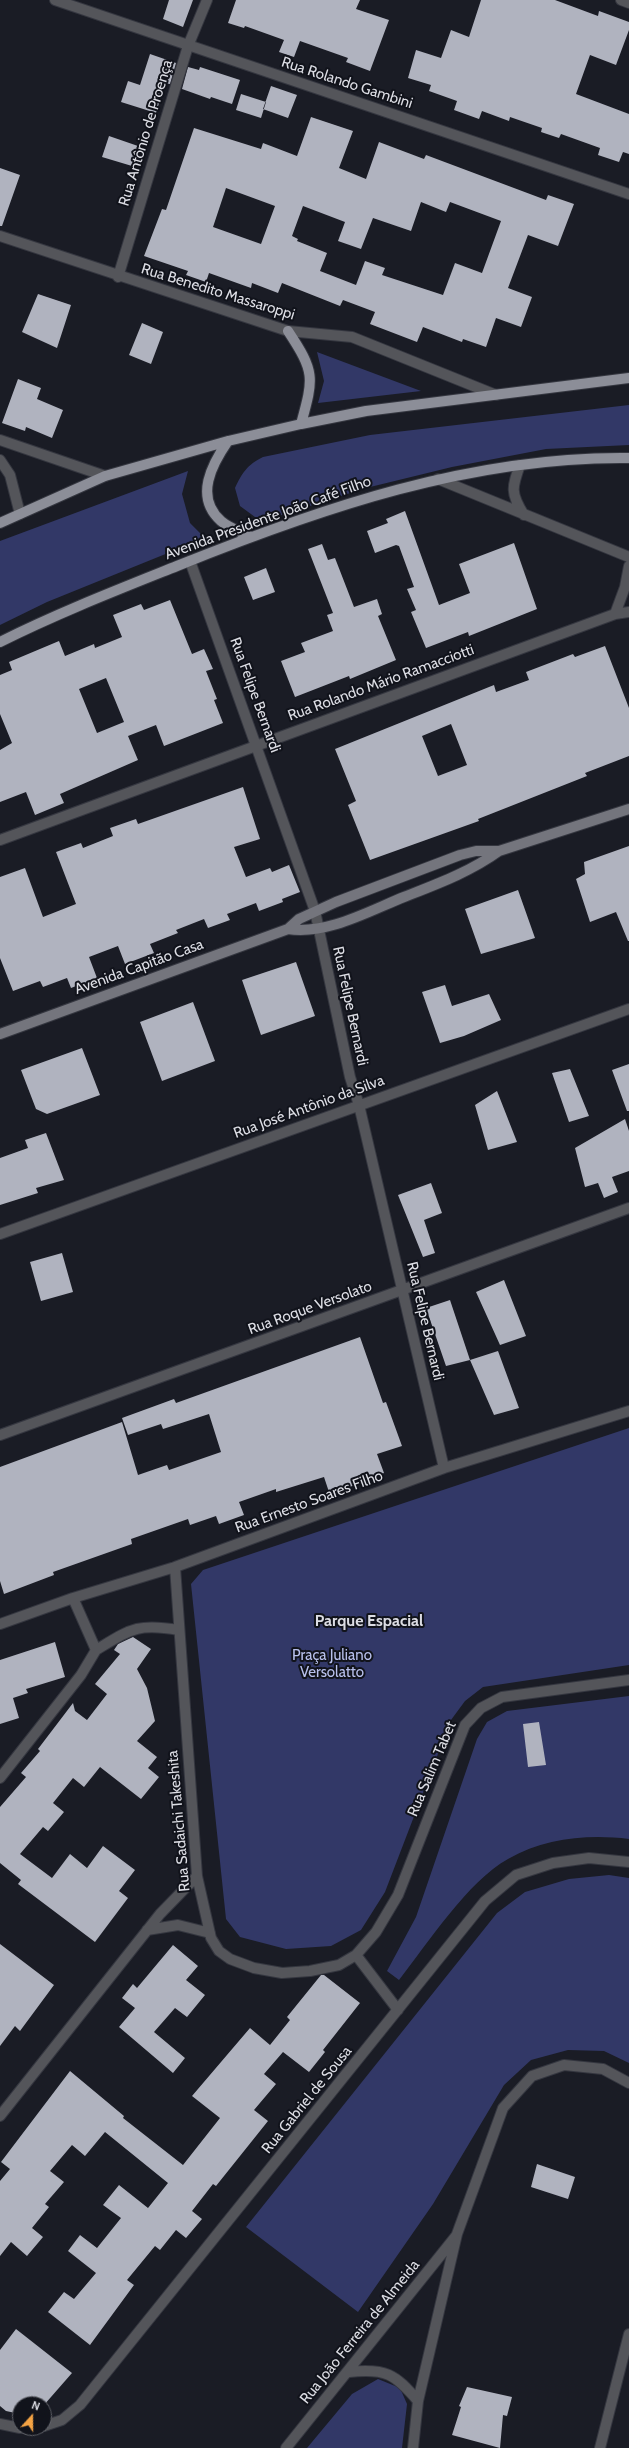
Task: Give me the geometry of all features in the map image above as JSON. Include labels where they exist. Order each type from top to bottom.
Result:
[{"type":"main road","points":[[288,331],[306,357],[311,373],[310,390],[301,424]]},
{"type":"main road","points":[[0,523],[105,476],[228,441],[301,424],[366,411],[496,395],[511,391],[629,378]]},
{"type":"main road","points":[[228,441],[219,455],[208,479],[207,498],[220,520],[250,537]]},
{"type":"main road","name":"Avenida Presidente João Café Filho","points":[[0,642],[48,618],[250,537],[367,497],[438,479],[520,465],[587,458],[629,458]]},
{"type":"main road","name":"Avenida Capitão Casa","points":[[0,1034],[288,929],[319,928],[347,920],[467,872],[500,851],[629,809]]},
{"type":"main road","name":"Avenida Capitão Casa","points":[[288,929],[299,919],[315,911],[460,855],[476,852],[500,851]]},
{"type":"street","name":"Rua Rolando Gambini","points":[[55,0],[629,194]]},
{"type":"street","name":"Rua Antônio de Proença","points":[[118,277],[188,46],[207,0]]},
{"type":"street","points":[[620,0],[629,3]]},
{"type":"street","name":"Rua Benedito Massaroppi","points":[[0,236],[118,277],[288,331],[352,337],[496,395]]},
{"type":"street","points":[[0,440],[105,476]]},
{"type":"street","points":[[0,460],[10,475],[20,514]]},
{"type":"street","points":[[520,465],[512,485],[518,505],[524,515]]},
{"type":"street","points":[[438,479],[629,557]]},
{"type":"street","name":"Rua Felipe Bernardi","points":[[190,561],[257,744],[315,911],[350,1078],[359,1105],[444,1468]]},
{"type":"street","points":[[616,614],[625,587],[629,566]]},
{"type":"street","name":"Rua Rolando Mário Ramacciotti","points":[[0,840],[257,744],[616,614],[629,612]]},
{"type":"street","name":"Rua José Antônio da Silva","points":[[0,1234],[629,1009]]},
{"type":"street","name":"Rua Roque Versolato","points":[[0,1435],[629,1208]]},
{"type":"street","name":"Rua Ernesto Soares Filho","points":[[0,1624],[73,1598],[175,1567],[444,1468],[629,1411]]},
{"type":"street","name":"Rua Sadaichi Takeshita","points":[[175,1567],[196,1876],[210,1933],[219,1951],[230,1959],[254,1968],[282,1973],[339,1965],[356,1955]]},
{"type":"street","points":[[73,1598],[96,1650]]},
{"type":"street","points":[[0,1778],[81,1675],[96,1650],[134,1628],[159,1627],[179,1630]]},
{"type":"street","name":"Rua Salim Tabet","points":[[356,1955],[376,1932],[398,1895],[462,1731],[465,1725],[481,1708],[502,1697],[629,1680]]},
{"type":"street","name":"Rua Gabriel de Sousa","points":[[52,2423],[62,2420],[80,2405],[485,1901],[516,1875],[553,1863],[589,1858],[629,1862]]},
{"type":"street","points":[[0,2116],[147,1930],[196,1876]]},
{"type":"street","points":[[147,1930],[178,1925],[210,1933]]},
{"type":"street","points":[[356,1955],[398,2010]]},
{"type":"street","name":"Rua João Ferreira de Almeida","points":[[413,2448],[418,2402],[457,2234],[503,2108],[532,2076],[564,2065],[603,2069],[629,2083]]},
{"type":"street","name":"Rua João Ferreira de Almeida","points":[[286,2448],[349,2372],[457,2234]]},
{"type":"street","points":[[600,2448],[629,2334]]},
{"type":"street","points":[[349,2372],[373,2369],[392,2374],[418,2402]]},
{"type":"street","points":[[0,2424],[12,2426]]},
{"type":"green space","points":[[317,352],[421,391],[318,403],[324,381]]},
{"type":"green space","points":[[629,405],[629,445],[546,449],[452,467],[366,488],[272,518],[255,517],[240,506],[235,488],[246,470],[253,463],[263,457],[370,435]]},
{"type":"green space","points":[[188,471],[182,494],[190,523],[205,538],[47,602],[0,625],[0,541]]},
{"type":"green space","name":"Praça Juliano Versolatto","points":[[629,1428],[629,1665],[483,1687],[465,1701],[451,1720],[385,1892],[361,1930],[331,1946],[286,1949],[240,1937],[226,1919],[191,1584],[203,1570]]},
{"type":"green space","points":[[629,1696],[629,1839],[598,1837],[567,1839],[537,1846],[508,1859],[493,1869],[464,1897],[449,1914],[399,1980],[387,1971],[416,1917],[477,1739],[487,1722],[507,1711]]},
{"type":"green space","points":[[609,1875],[629,1878],[629,2063],[604,2051],[568,2050],[531,2060],[504,2085],[433,2204],[358,2312],[246,2227],[497,1913],[525,1892],[569,1879]]},
{"type":"green space","points":[[378,2379],[400,2388],[407,2404],[402,2448],[307,2448],[352,2394]]},
{"type":"building","points":[[169,0],[193,0],[183,27],[163,19]]},
{"type":"building","points":[[236,0],[360,0],[356,9],[389,20],[370,71],[346,62],[348,58],[300,41],[294,57],[279,52],[284,40],[245,26],[244,28],[228,23]]},
{"type":"building","points":[[481,0],[555,0],[598,16],[599,11],[629,22],[629,30],[616,65],[590,55],[576,94],[629,114],[629,154],[623,152],[619,162],[598,155],[600,148],[561,134],[559,138],[541,132],[542,128],[510,117],[509,121],[482,111],[479,119],[454,110],[457,101],[429,91],[431,85],[408,78],[416,50],[441,58],[451,30],[469,37]]},
{"type":"building","points":[[150,54],[176,63],[170,84],[165,83],[156,113],[121,102],[128,81],[140,85]]},
{"type":"building","points":[[188,67],[199,70],[200,67],[240,80],[232,104],[211,97],[210,99],[182,89]]},
{"type":"building","points":[[271,86],[297,95],[288,118],[263,109]]},
{"type":"building","points":[[241,94],[266,102],[261,118],[236,110]]},
{"type":"building","points":[[311,117],[353,131],[339,168],[366,179],[379,142],[424,159],[426,155],[546,200],[548,195],[574,204],[558,246],[528,235],[508,288],[532,297],[521,327],[496,318],[486,347],[463,339],[462,342],[423,327],[417,342],[370,324],[375,312],[343,300],[340,306],[282,283],[278,293],[252,283],[251,288],[209,273],[206,282],[186,275],[188,271],[144,256],[162,209],[166,210],[194,128],[261,149],[263,143],[297,156]],"holes":[[[226,188],[275,206],[261,244],[213,227]],[[421,202],[446,212],[450,202],[501,221],[482,273],[455,263],[443,295],[382,275],[385,268],[365,261],[356,285],[320,271],[327,253],[297,241],[298,239],[292,236],[303,206],[345,222],[338,241],[361,249],[373,218],[411,231]]]},
{"type":"building","points":[[109,136],[138,146],[132,166],[102,157]]},
{"type":"building","points":[[0,168],[20,175],[2,226],[0,226]]},
{"type":"building","points":[[38,294],[71,305],[57,348],[22,332]]},
{"type":"building","points":[[142,323],[163,332],[151,364],[129,355]]},
{"type":"building","points":[[18,379],[41,388],[37,399],[63,410],[52,438],[26,427],[25,431],[2,423]]},
{"type":"building","points":[[405,511],[439,605],[470,593],[459,564],[514,543],[537,609],[469,636],[468,632],[426,648],[411,612],[416,610],[407,589],[414,587],[399,546],[396,545],[375,553],[367,531],[388,523],[386,519]]},
{"type":"building","points":[[322,544],[328,560],[335,558],[354,607],[377,599],[382,614],[378,616],[396,660],[350,679],[349,676],[295,697],[281,661],[305,652],[301,643],[333,631],[327,615],[333,613],[308,549]]},
{"type":"building","points":[[266,568],[275,592],[253,600],[244,577]]},
{"type":"building","points":[[170,600],[192,654],[204,649],[213,669],[206,671],[217,699],[214,700],[223,723],[164,746],[156,725],[128,736],[138,760],[60,794],[64,803],[35,815],[26,792],[0,802],[0,750],[12,743],[0,714],[0,675],[12,670],[9,662],[59,641],[65,656],[94,644],[95,648],[122,637],[113,615],[141,604],[144,610]],"holes":[[[106,678],[124,722],[97,733],[79,689]]]},
{"type":"building","points":[[605,646],[629,708],[629,756],[585,773],[587,776],[478,819],[479,821],[370,860],[348,805],[356,801],[335,749],[494,685],[496,692],[529,680],[526,672],[573,654],[575,657]],"holes":[[[451,724],[467,765],[438,776],[422,736]]]},
{"type":"building","points":[[243,787],[260,839],[234,847],[246,877],[270,868],[272,872],[289,865],[300,892],[282,899],[283,902],[259,911],[256,903],[227,914],[230,920],[208,928],[204,919],[176,930],[178,933],[150,944],[154,953],[125,964],[118,946],[89,957],[97,978],[71,988],[67,978],[43,987],[40,981],[13,991],[0,958],[0,877],[25,868],[43,917],[76,904],[56,852],[81,843],[83,848],[113,836],[110,828],[136,819],[138,824]]},
{"type":"building","points":[[629,846],[628,941],[616,912],[590,922],[576,879],[585,874],[584,862]]},
{"type":"building","points":[[518,890],[535,938],[481,954],[465,909]]},
{"type":"building","points":[[296,962],[315,1016],[261,1035],[242,980]]},
{"type":"building","points":[[445,985],[452,1006],[489,994],[501,1020],[464,1036],[440,1043],[422,992]]},
{"type":"building","points":[[193,1002],[215,1061],[162,1081],[140,1022]]},
{"type":"building","points":[[82,1048],[100,1095],[47,1114],[36,1109],[21,1070]]},
{"type":"building","points":[[629,1064],[629,1111],[627,1111],[612,1070]]},
{"type":"building","points":[[570,1069],[589,1116],[569,1122],[552,1073]]},
{"type":"building","points":[[497,1091],[517,1142],[488,1150],[475,1105]]},
{"type":"building","points":[[625,1119],[629,1131],[629,1171],[612,1177],[618,1192],[604,1198],[598,1183],[585,1187],[575,1148]]},
{"type":"building","points":[[46,1133],[64,1180],[36,1188],[38,1193],[0,1205],[0,1158],[28,1148],[25,1140]]},
{"type":"building","points":[[431,1183],[442,1213],[424,1220],[435,1253],[423,1257],[398,1195]]},
{"type":"building","points":[[62,1253],[73,1292],[41,1301],[30,1262]]},
{"type":"building","points":[[504,1280],[526,1336],[500,1345],[476,1292]]},
{"type":"building","points":[[450,1300],[470,1360],[446,1366],[426,1308]]},
{"type":"building","points":[[360,1337],[383,1403],[386,1402],[402,1446],[377,1454],[384,1473],[330,1495],[324,1477],[276,1492],[276,1489],[239,1502],[244,1515],[219,1524],[216,1516],[190,1525],[188,1519],[131,1539],[132,1544],[53,1572],[54,1575],[4,1594],[0,1581],[0,1467],[122,1422],[138,1475],[167,1465],[169,1470],[221,1452],[209,1414],[163,1429],[161,1424],[128,1435],[122,1418],[174,1399],[176,1403]]},
{"type":"building","points":[[498,1351],[519,1408],[494,1415],[470,1360]]},
{"type":"building","points":[[133,1637],[151,1649],[137,1669],[147,1688],[155,1721],[137,1741],[157,1757],[148,1768],[159,1777],[141,1799],[100,1767],[84,1787],[73,1778],[53,1803],[64,1812],[48,1831],[43,1827],[20,1854],[52,1878],[70,1854],[87,1868],[103,1846],[135,1870],[119,1891],[128,1898],[95,1942],[18,1884],[21,1880],[0,1863],[0,1807],[26,1777],[21,1773],[40,1751],[38,1749],[73,1703],[75,1711],[87,1720],[107,1694],[95,1684],[120,1654],[114,1650],[118,1644]]},
{"type":"building","points":[[55,1642],[65,1677],[26,1689],[28,1693],[13,1698],[19,1718],[0,1724],[0,1660]]},
{"type":"building","points":[[539,1722],[546,1765],[528,1767],[523,1724]]},
{"type":"building","points":[[0,1944],[54,1985],[20,2031],[15,2026],[0,2046]]},
{"type":"building","points":[[173,1945],[198,1966],[186,1980],[205,1995],[187,2017],[175,2008],[154,2032],[185,2058],[173,2073],[119,2027],[135,2008],[122,1998],[133,1984],[137,1988]]},
{"type":"building","points":[[321,1975],[324,1975],[360,2003],[323,2050],[325,2052],[309,2072],[283,2052],[264,2074],[276,2084],[254,2110],[268,2121],[216,2186],[213,2184],[192,2211],[202,2219],[186,2238],[176,2230],[160,2250],[155,2246],[127,2280],[134,2285],[90,2345],[48,2312],[64,2292],[74,2299],[96,2273],[68,2251],[80,2235],[97,2248],[121,2218],[103,2205],[119,2185],[148,2208],[168,2183],[105,2132],[85,2156],[72,2145],[50,2171],[64,2182],[45,2204],[49,2207],[32,2228],[43,2237],[27,2256],[11,2242],[0,2256],[0,2181],[10,2169],[1,2162],[70,2071],[124,2116],[123,2118],[183,2165],[220,2118],[192,2096],[250,2028],[270,2045],[290,2020],[287,2017]]},
{"type":"building","points":[[537,2164],[575,2177],[568,2199],[531,2187]]},
{"type":"building","points":[[16,2329],[72,2373],[52,2396],[12,2396],[12,2412],[6,2411],[0,2406],[0,2350]]},
{"type":"building","points":[[467,2387],[512,2397],[507,2416],[503,2415],[500,2448],[452,2435],[461,2407],[459,2406]]},
{"type":"district","name":"Parque Espacial","points":[[369,1621]]}]
